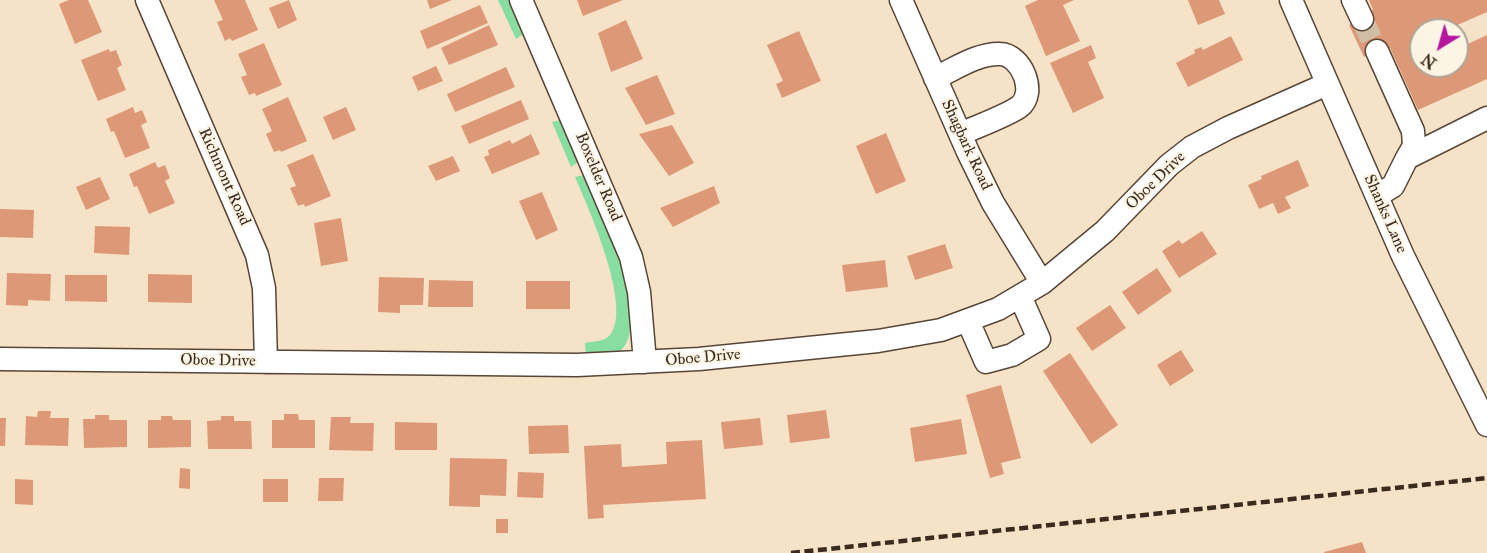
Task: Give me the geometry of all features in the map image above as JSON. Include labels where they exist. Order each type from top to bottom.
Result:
[{"type":"street","name":"Richmont Road","points":[[147,0],[257,255],[264,288],[266,362]]},
{"type":"street","name":"Boxelder Road","points":[[521,0],[631,257],[639,292],[645,362]]},
{"type":"street","name":"Shagbark Road","points":[[902,0],[960,134],[993,203],[1042,283]]},
{"type":"street","name":"Shanks Lane","points":[[1290,0],[1403,256],[1487,426]]},
{"type":"street","points":[[1377,51],[1413,132],[1414,146],[1393,186],[1378,195]]},
{"type":"street","points":[[935,78],[986,55],[1003,53],[1017,61],[1027,81],[1027,93],[1021,106],[960,134]]},
{"type":"street","name":"Oboe Drive","points":[[0,359],[577,365],[711,358],[878,341],[941,330],[998,309],[1042,283],[1105,231],[1169,165],[1192,147],[1228,128],[1328,84]]},
{"type":"street","points":[[1407,158],[1487,118]]},
{"type":"street","points":[[968,321],[986,362],[1012,355],[1038,339],[1020,296]]},
{"type":"green space","points":[[498,0],[510,0],[525,33],[516,39]]},
{"type":"green space","points":[[563,119],[581,160],[571,167],[552,122]]},
{"type":"green space","points":[[588,174],[616,241],[630,296],[631,321],[627,342],[622,349],[610,354],[586,355],[585,343],[608,337],[616,321],[616,303],[606,257],[575,177]]},
{"type":"building","points":[[69,0],[88,0],[102,32],[75,44],[59,4]]},
{"type":"building","points":[[214,0],[245,0],[258,30],[232,41],[230,38],[225,41],[217,22],[223,20]]},
{"type":"building","points":[[289,0],[297,20],[278,29],[269,8]]},
{"type":"building","points":[[427,0],[452,0],[430,9]]},
{"type":"building","points":[[577,0],[623,0],[583,16]]},
{"type":"building","points":[[1038,0],[1074,0],[1063,5],[1080,41],[1046,56],[1025,6]]},
{"type":"building","points":[[1188,0],[1219,0],[1225,14],[1198,25]]},
{"type":"building","points":[[1369,0],[1487,0],[1487,12],[1469,20],[1469,18],[1409,18],[1409,78],[1469,78],[1469,43],[1487,35],[1487,79],[1418,110],[1390,48],[1385,50],[1384,47],[1364,57],[1349,25],[1369,16],[1368,12],[1373,10]]},
{"type":"building","points":[[480,5],[488,23],[427,49],[420,31]]},
{"type":"building","points":[[626,20],[643,59],[611,72],[598,33]]},
{"type":"building","points":[[489,25],[498,45],[449,65],[441,48]]},
{"type":"building","points":[[799,31],[821,81],[782,98],[776,84],[783,81],[767,45]]},
{"type":"building","points":[[1231,36],[1243,60],[1188,87],[1176,63],[1195,53],[1194,50],[1201,47],[1203,50]]},
{"type":"building","points":[[264,43],[282,85],[256,96],[255,93],[249,95],[241,77],[247,75],[238,54]]},
{"type":"building","points":[[1091,45],[1096,58],[1088,62],[1104,98],[1073,113],[1050,63]]},
{"type":"building","points":[[109,49],[110,52],[116,50],[122,65],[117,68],[126,90],[98,101],[81,60]]},
{"type":"building","points":[[436,66],[443,81],[418,91],[412,77]]},
{"type":"building","points":[[506,67],[515,87],[455,112],[447,94]]},
{"type":"building","points":[[657,75],[675,114],[646,125],[625,88]]},
{"type":"building","points":[[288,97],[307,141],[281,152],[280,150],[274,152],[266,134],[272,131],[262,109]]},
{"type":"building","points":[[521,100],[529,119],[469,144],[461,126]]},
{"type":"building","points":[[133,107],[135,113],[142,110],[147,122],[141,125],[150,148],[125,158],[114,131],[111,132],[106,119]]},
{"type":"building","points":[[346,107],[356,130],[333,140],[323,117]]},
{"type":"building","points":[[672,125],[694,163],[669,176],[639,134]]},
{"type":"building","points":[[886,133],[906,181],[876,194],[856,146]]},
{"type":"building","points":[[531,134],[540,154],[492,174],[484,157],[489,155],[488,150],[510,140],[512,144]]},
{"type":"building","points":[[313,154],[331,196],[305,207],[304,204],[298,206],[290,188],[296,186],[287,165]]},
{"type":"building","points":[[453,156],[460,171],[436,181],[428,166]]},
{"type":"building","points":[[1298,160],[1309,186],[1285,197],[1291,208],[1278,214],[1273,203],[1259,209],[1248,185],[1262,179],[1261,176]]},
{"type":"building","points":[[155,162],[158,168],[165,165],[170,178],[165,181],[175,203],[149,214],[129,174]]},
{"type":"building","points":[[100,177],[110,199],[86,210],[76,187]]},
{"type":"building","points":[[714,186],[720,203],[673,227],[660,208]]},
{"type":"building","points":[[542,192],[558,230],[536,240],[519,201]]},
{"type":"building","points":[[0,209],[34,210],[33,238],[0,237]]},
{"type":"building","points":[[341,218],[348,261],[321,266],[314,223]]},
{"type":"building","points":[[95,226],[130,227],[129,255],[94,253]]},
{"type":"building","points":[[1202,231],[1217,254],[1179,278],[1162,251],[1179,240],[1182,244]]},
{"type":"building","points":[[945,244],[953,268],[915,280],[907,256]]},
{"type":"building","points":[[885,260],[888,287],[846,292],[842,265]]},
{"type":"building","points":[[1157,268],[1172,291],[1138,315],[1122,292]]},
{"type":"building","points":[[7,273],[51,274],[50,301],[28,300],[28,306],[6,305]]},
{"type":"building","points":[[148,274],[192,275],[192,303],[148,302]]},
{"type":"building","points":[[65,275],[107,275],[107,302],[65,301]]},
{"type":"building","points":[[379,277],[424,278],[423,305],[400,305],[400,313],[378,312]]},
{"type":"building","points":[[429,280],[473,281],[473,307],[428,307]]},
{"type":"building","points":[[526,281],[570,281],[570,309],[526,309]]},
{"type":"building","points":[[1110,305],[1126,328],[1092,351],[1076,328]]},
{"type":"building","points":[[1181,350],[1194,371],[1170,386],[1157,365]]},
{"type":"building","points":[[1070,353],[1118,425],[1091,444],[1043,371]]},
{"type":"building","points":[[1001,385],[1021,458],[1001,463],[1004,474],[990,478],[966,395]]},
{"type":"building","points":[[826,410],[830,438],[790,443],[787,415]]},
{"type":"building","points":[[38,411],[51,411],[50,418],[69,418],[68,446],[25,445],[26,416],[37,417]]},
{"type":"building","points":[[284,414],[298,414],[299,420],[315,420],[315,448],[272,448],[272,420],[284,420]]},
{"type":"building","points":[[95,415],[109,415],[109,420],[127,420],[127,447],[84,448],[83,419],[95,419]]},
{"type":"building","points":[[161,416],[172,416],[173,420],[191,420],[191,447],[148,448],[148,420],[161,420]]},
{"type":"building","points":[[221,416],[234,416],[234,421],[251,421],[252,449],[208,449],[207,421],[221,420]]},
{"type":"building","points":[[331,417],[351,417],[350,423],[374,423],[373,451],[329,450]]},
{"type":"building","points":[[0,418],[6,418],[5,446],[0,446]]},
{"type":"building","points":[[760,418],[763,445],[724,449],[721,422]]},
{"type":"building","points":[[961,419],[967,454],[915,462],[910,428]]},
{"type":"building","points":[[395,422],[437,423],[437,450],[395,450]]},
{"type":"building","points":[[568,425],[569,453],[529,454],[528,426]]},
{"type":"building","points":[[702,440],[706,499],[603,505],[604,518],[588,519],[584,446],[621,444],[622,467],[667,464],[666,442]]},
{"type":"building","points":[[450,458],[507,459],[506,496],[480,495],[480,507],[449,506]]},
{"type":"building","points":[[180,468],[190,469],[190,489],[179,488]]},
{"type":"building","points":[[518,472],[544,473],[543,498],[517,497]]},
{"type":"building","points":[[319,478],[344,478],[343,501],[318,501]]},
{"type":"building","points":[[15,479],[33,480],[33,505],[15,504]]},
{"type":"building","points":[[263,479],[288,479],[288,502],[263,502]]},
{"type":"building","points":[[496,519],[508,519],[508,533],[496,533]]},
{"type":"building","points":[[1362,542],[1366,553],[1324,553],[1324,552]]},
{"type":"tunnel","points":[[1362,19],[1377,51]]},
{"type":"railway","points":[[791,553],[1487,478]]}]
